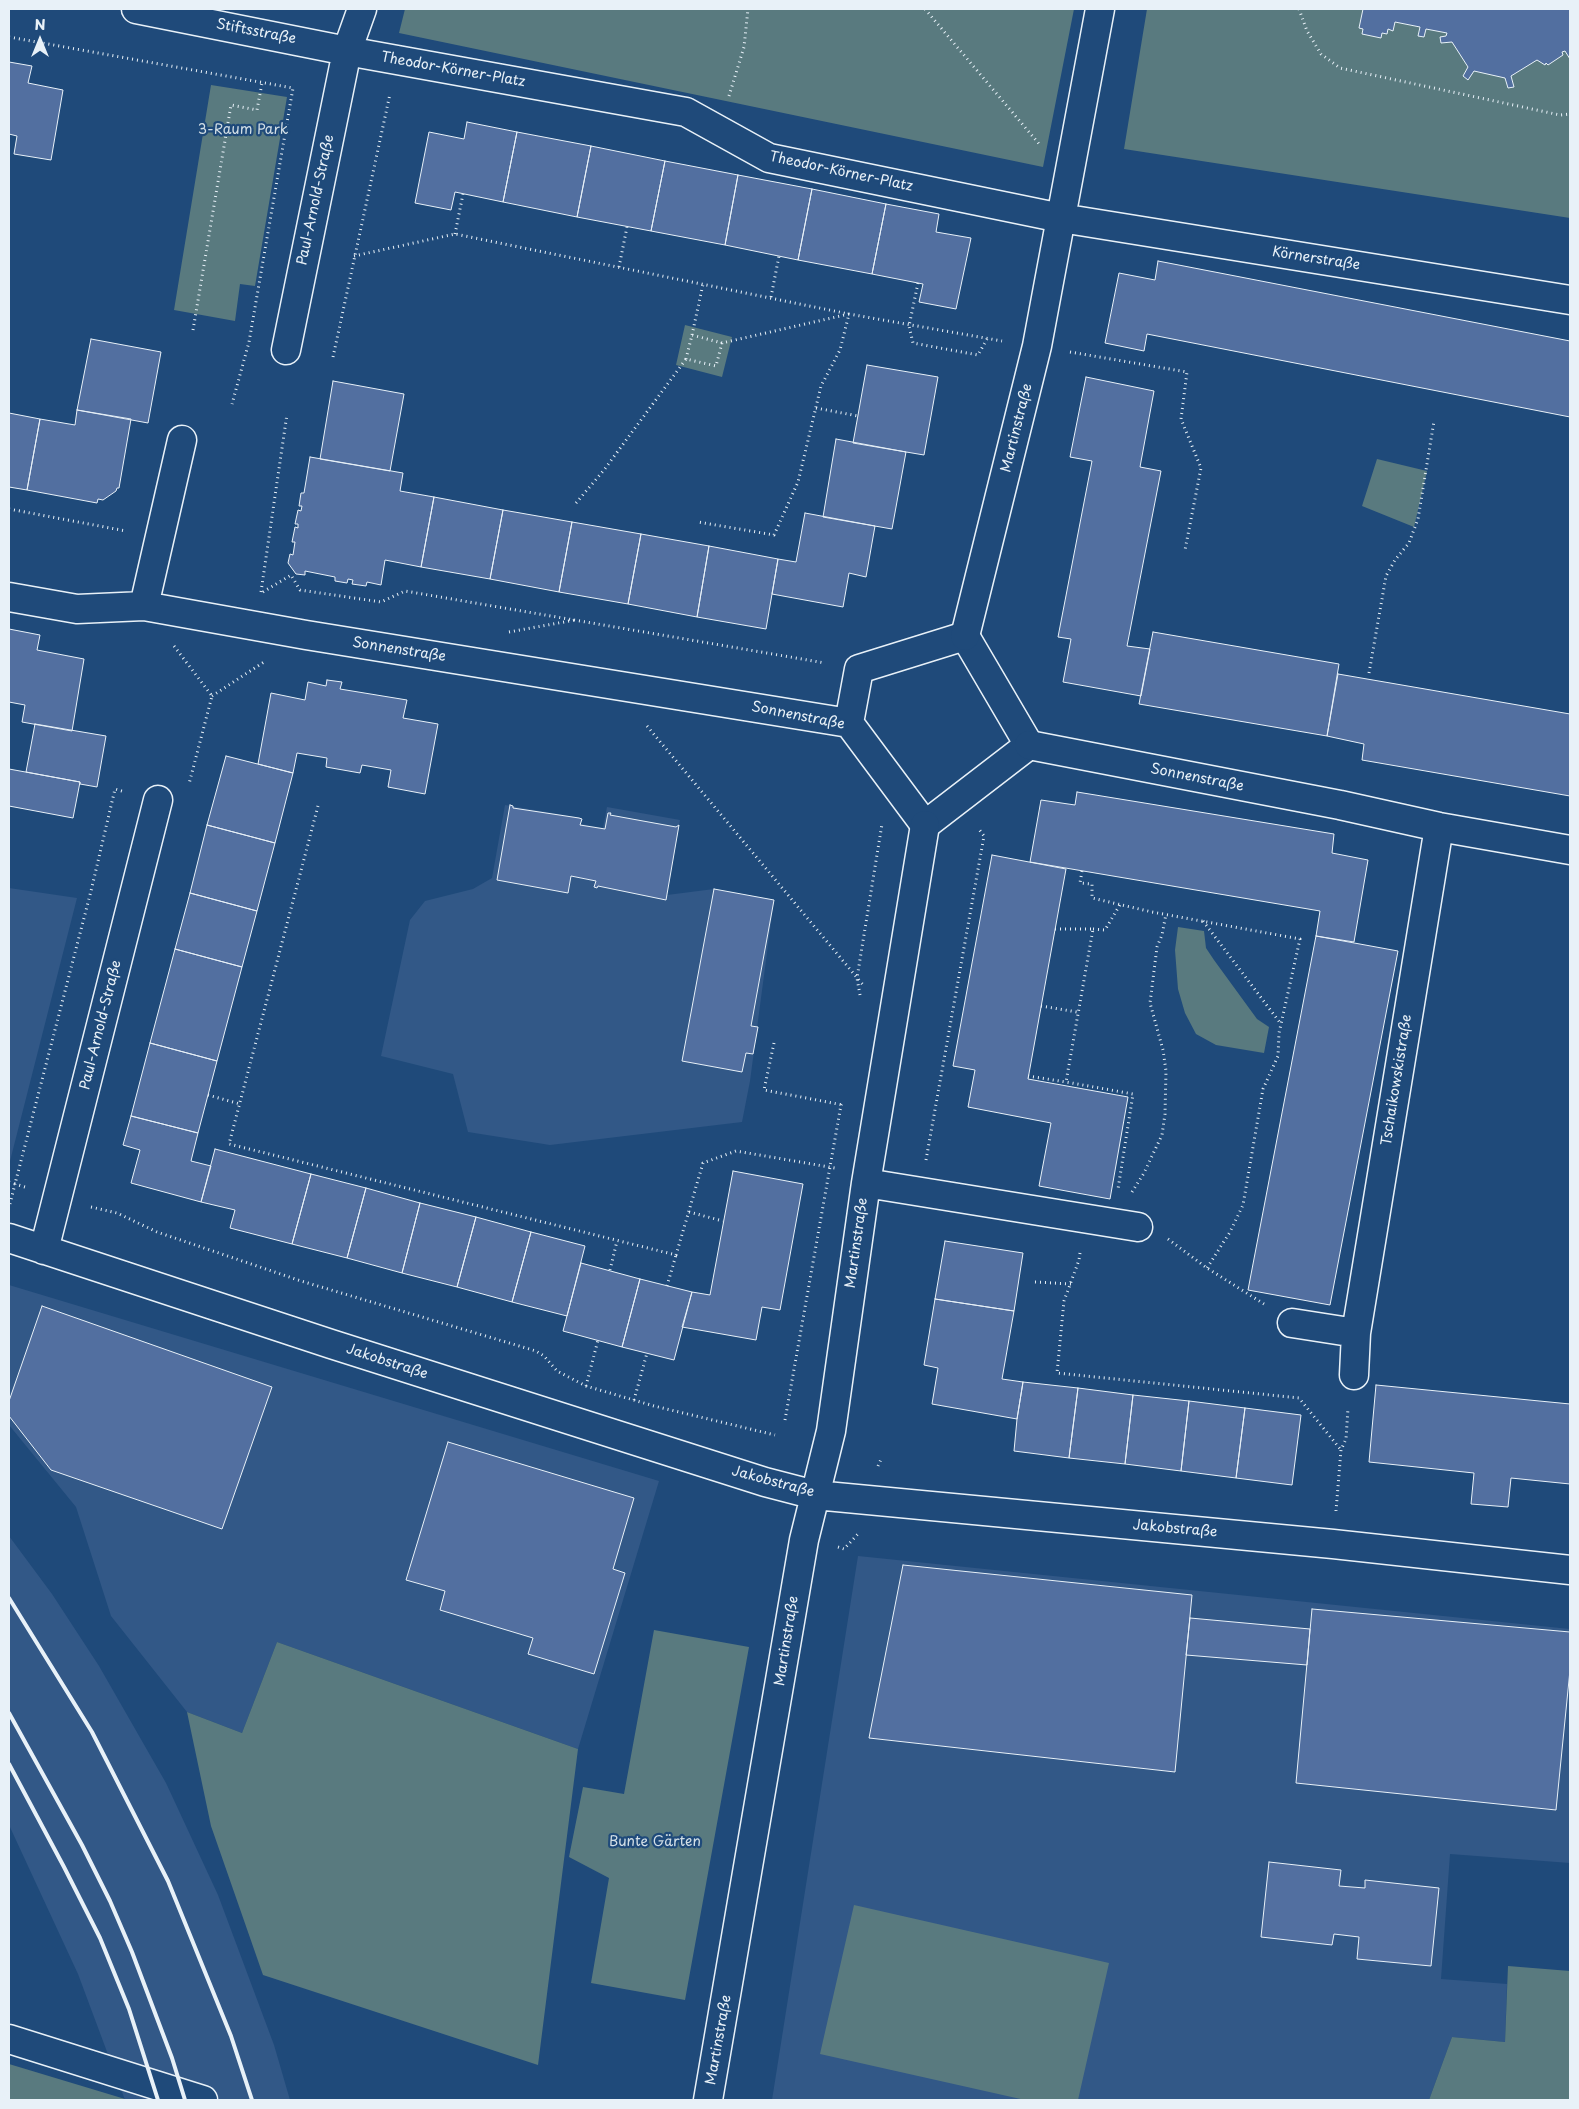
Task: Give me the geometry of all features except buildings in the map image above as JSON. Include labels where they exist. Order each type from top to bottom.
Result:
[{"type":"street","name":"Stiftsstraße","points":[[136,9],[347,50]]},
{"type":"street","points":[[347,50],[362,9]]},
{"type":"street","points":[[1061,218],[1100,9]]},
{"type":"street","name":"Theodor-Körner-Platz","points":[[347,50],[686,112],[769,158],[1061,218]]},
{"type":"street","name":"Paul-Arnold-Straße","points":[[286,350],[347,50]]},
{"type":"street","name":"Körnerstraße","points":[[1061,218],[1570,300]]},
{"type":"street","name":"Martinstraße","points":[[965,636],[1037,346],[1061,218]]},
{"type":"street","points":[[144,606],[182,440]]},
{"type":"street","name":"Sonnenstraße","points":[[9,597],[78,609],[144,606],[306,635],[849,723],[925,825]]},
{"type":"street","points":[[849,723],[859,669],[965,636],[1029,746],[925,825]]},
{"type":"street","name":"Sonnenstraße","points":[[1029,746],[1340,805],[1438,827],[1570,850]]},
{"type":"street","name":"Paul-Arnold-Straße","points":[[44,1250],[158,800]]},
{"type":"street","name":"Martinstraße","points":[[708,2100],[804,1540],[831,1431],[866,1182],[925,825]]},
{"type":"street","name":"Tschaikowskistraße","points":[[1354,1375],[1356,1333],[1438,827]]},
{"type":"street","name":"Martinstraße","points":[[866,1182],[1138,1227]]},
{"type":"street","name":"Jakobstraße","points":[[9,1238],[331,1344],[765,1482],[815,1495],[1333,1544],[1570,1570]]},
{"type":"street","points":[[1292,1323],[1356,1333]]},
{"type":"street","points":[[9,2039],[203,2100]]},
{"type":"path","points":[[719,130],[744,47],[748,9]]},
{"type":"path","points":[[925,9],[1068,181]]},
{"type":"path","points":[[1299,9],[1307,31],[1320,54],[1340,68],[1560,115],[1570,114]]},
{"type":"path","points":[[9,38],[293,88],[249,342],[232,404]]},
{"type":"path","points":[[334,357],[354,256],[398,60]]},
{"type":"path","points":[[193,330],[231,105],[257,110],[262,83]]},
{"type":"path","points":[[455,234],[463,194]]},
{"type":"path","points":[[619,267],[626,226]]},
{"type":"path","points":[[354,256],[455,234],[909,326],[978,338]]},
{"type":"path","points":[[771,298],[779,256]]},
{"type":"path","points":[[918,283],[909,326],[913,343],[978,355],[987,339]]},
{"type":"path","points":[[576,503],[604,470],[686,359],[703,284]]},
{"type":"path","points":[[692,336],[722,343],[849,314]]},
{"type":"path","points":[[698,522],[774,535],[798,482],[821,386],[840,350],[849,314]]},
{"type":"path","points":[[686,359],[716,366],[722,343]]},
{"type":"path","points":[[1037,346],[1187,372],[1181,419],[1201,468],[1185,550]]},
{"type":"path","points":[[816,408],[858,416]]},
{"type":"path","points":[[287,414],[261,593],[291,575],[300,590],[381,602],[405,591],[859,669]]},
{"type":"path","points":[[1369,673],[1386,576],[1395,560],[1409,543],[1418,519],[1434,421]]},
{"type":"path","points":[[9,510],[161,537]]},
{"type":"path","points":[[212,696],[306,635]]},
{"type":"path","points":[[614,685],[867,990]]},
{"type":"path","points":[[862,1003],[857,978],[882,818],[905,799]]},
{"type":"path","points":[[920,1192],[984,836],[959,800]]},
{"type":"path","points":[[318,806],[229,1144],[676,1255]]},
{"type":"path","points":[[1082,871],[1080,883],[1092,884],[1092,898],[1300,939],[1280,1024],[1278,1056],[1263,1089],[1243,1205],[1230,1232],[1208,1268]]},
{"type":"path","points":[[1055,929],[1105,930],[1120,903]]},
{"type":"path","points":[[1084,1218],[1100,1215],[1115,1206],[1131,1192],[1144,1173],[1162,1135],[1165,1114],[1166,1071],[1158,1028],[1150,1003],[1157,947],[1166,914]]},
{"type":"path","points":[[1203,921],[1280,1024]]},
{"type":"path","points":[[1066,1082],[1093,929]]},
{"type":"path","points":[[1041,1006],[1077,1012]]},
{"type":"path","points":[[774,1043],[764,1090],[818,1100]]},
{"type":"path","points":[[1028,1076],[1133,1094],[1115,1206]]},
{"type":"path","points":[[208,1095],[240,1104]]},
{"type":"path","points":[[785,1420],[841,1104],[846,1098]]},
{"type":"path","points":[[667,1286],[703,1163],[736,1151],[816,1164]]},
{"type":"path","points":[[9,1207],[15,1184],[117,1214],[157,1232],[301,1281],[536,1352],[544,1356],[557,1371],[586,1386],[634,1400],[775,1435]]},
{"type":"path","points":[[689,1212],[723,1221]]},
{"type":"path","points":[[1138,1227],[1155,1230],[1208,1268],[1292,1323]]},
{"type":"path","points":[[610,1270],[617,1241]]},
{"type":"path","points":[[1079,1260],[1064,1300],[1057,1373],[1298,1398],[1341,1450]]},
{"type":"path","points":[[1035,1282],[1071,1284]]},
{"type":"path","points":[[586,1386],[598,1340]]},
{"type":"path","points":[[634,1400],[646,1353]]},
{"type":"path","points":[[1333,1544],[1341,1450],[1346,1439],[1348,1410],[1352,1404]]},
{"type":"shaded area","points":[[505,805],[582,818],[581,824],[603,828],[607,807],[680,820],[667,895],[714,889],[774,900],[750,1081],[742,1122],[550,1145],[468,1132],[453,1074],[381,1056],[410,920],[425,901],[473,889],[492,878]]},
{"type":"shaded area","points":[[9,888],[77,898],[9,1165]]},
{"type":"shaded area","points":[[9,1285],[659,1481],[578,1749],[277,1642],[242,1733],[187,1712],[111,1616],[76,1507],[9,1425]]},
{"type":"shaded area","points":[[9,1536],[52,1594],[99,1666],[166,1783],[218,1895],[274,2045],[290,2100],[125,2100],[78,1974],[9,1825]]},
{"type":"shaded area","points":[[858,1556],[1570,1629],[1570,1863],[1450,1854],[1441,1979],[1507,1984],[1505,2042],[1452,2037],[1429,2100],[772,2100]]},
{"type":"green space","points":[[405,9],[1074,9],[1043,167],[399,33]]},
{"type":"green space","points":[[1147,9],[1570,9],[1570,218],[1124,149]]},
{"type":"green space","name":"3-Raum Park","points":[[211,85],[287,97],[255,286],[240,284],[235,321],[174,310]]},
{"type":"green space","points":[[685,325],[732,337],[722,377],[676,365]]},
{"type":"green space","points":[[1377,459],[1427,471],[1414,527],[1362,506]]},
{"type":"green space","points":[[1178,927],[1204,931],[1206,948],[1214,960],[1257,1019],[1269,1027],[1264,1053],[1216,1045],[1196,1034],[1185,1013],[1178,989],[1175,950]]},
{"type":"green space","name":"Bunte Gärten","points":[[654,1630],[749,1647],[685,2000],[591,1983],[609,1878],[569,1857],[583,1787],[624,1794]]},
{"type":"green space","points":[[277,1642],[578,1749],[538,2065],[263,1975],[211,1826],[187,1712],[242,1733]]},
{"type":"green space","points":[[854,1905],[1109,1963],[1078,2100],[1025,2100],[820,2054]]},
{"type":"green space","points":[[1508,1966],[1570,1971],[1570,2100],[1429,2100],[1452,2037],[1505,2042]]},
{"type":"green space","points":[[9,2064],[125,2099],[125,2100],[9,2100]]},
{"type":"railway","points":[[9,1598],[92,1732],[168,1881],[231,2036],[252,2100]]},
{"type":"railway","points":[[9,1713],[82,1845],[110,1901],[132,1952],[172,2058],[185,2100]]},
{"type":"railway","points":[[9,1764],[100,1938],[129,2009],[158,2100]]}]
